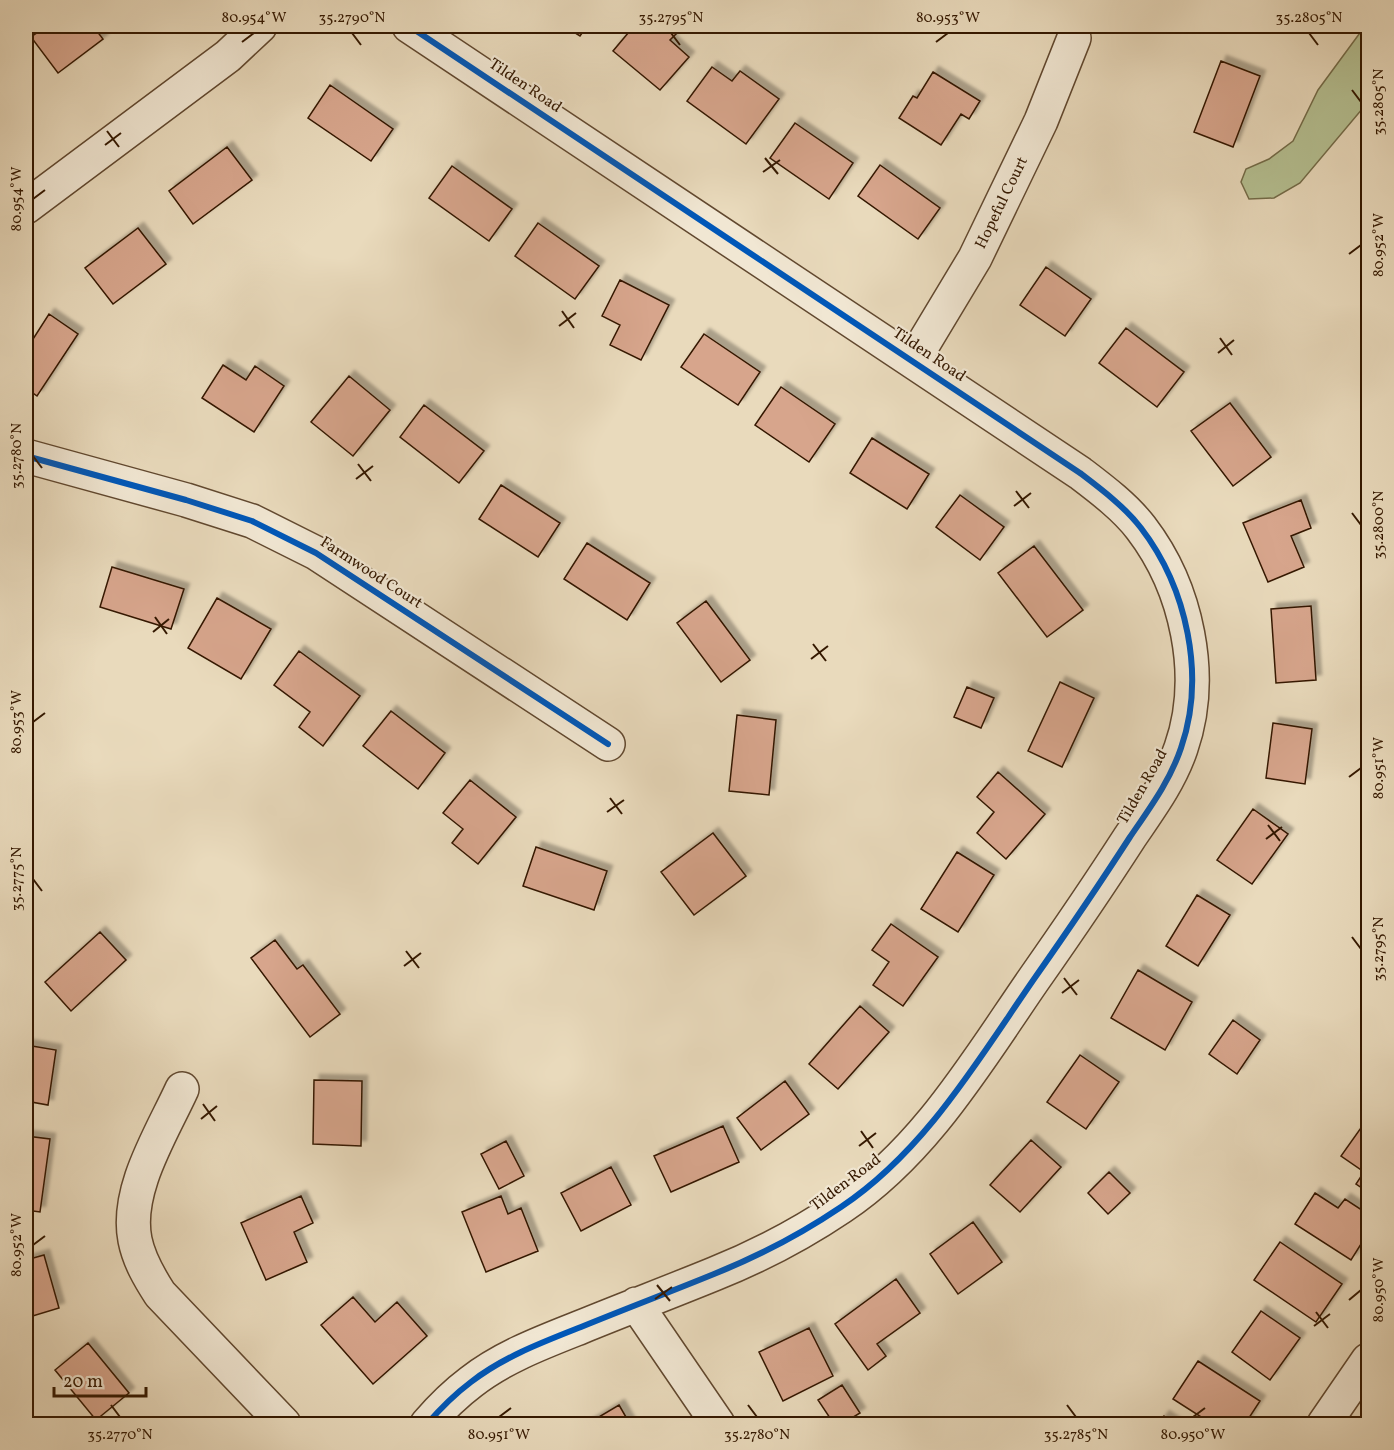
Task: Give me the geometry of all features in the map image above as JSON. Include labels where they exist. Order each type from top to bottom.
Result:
[{"type":"street","points":[[26,207],[228,56],[260,26]]},
{"type":"street","name":"Tilden Road","points":[[409,26],[914,361],[1103,491],[1140,527],[1164,565],[1180,603],[1190,643],[1192,683],[1181,749],[1163,786],[1098,886],[951,1100],[900,1159],[844,1206],[781,1244],[716,1273],[540,1343],[490,1369],[470,1382],[439,1410],[427,1425]]},
{"type":"street","name":"Hopeful Court","points":[[914,361],[975,258],[1041,122],[1074,38]]},
{"type":"street","name":"Farmwood Court","points":[[26,456],[186,500],[252,521],[316,553],[608,744]]},
{"type":"street","points":[[183,1089],[145,1168],[134,1206],[134,1239],[148,1276],[160,1294],[284,1425]]},
{"type":"street","points":[[636,1304],[718,1425]]},
{"type":"street","points":[[1324,1425],[1368,1360]]},
{"type":"green space","points":[[1365,26],[1368,26],[1368,102],[1300,183],[1274,198],[1249,199],[1241,182],[1246,169],[1269,159],[1293,141],[1318,90]]},
{"type":"building","points":[[47,26],[93,26],[103,39],[58,73],[31,37]]},
{"type":"building","points":[[564,26],[587,26],[580,36]]},
{"type":"building","points":[[634,26],[673,26],[679,31],[670,40],[689,57],[660,90],[613,51]]},
{"type":"building","points":[[1221,61],[1260,76],[1233,147],[1194,132]]},
{"type":"building","points":[[712,67],[732,81],[740,71],[779,99],[746,144],[687,101]]},
{"type":"building","points":[[933,72],[980,101],[969,119],[961,114],[941,145],[899,118],[913,96],[917,98]]},
{"type":"building","points":[[330,85],[393,129],[371,161],[308,118]]},
{"type":"building","points":[[795,123],[853,163],[829,199],[770,158]]},
{"type":"building","points":[[227,147],[252,180],[193,224],[169,191]]},
{"type":"building","points":[[880,165],[940,208],[918,239],[858,196]]},
{"type":"building","points":[[452,166],[512,209],[489,241],[429,198]]},
{"type":"building","points":[[538,223],[599,266],[575,299],[515,256]]},
{"type":"building","points":[[138,228],[166,264],[113,304],[85,268]]},
{"type":"building","points":[[1046,267],[1091,299],[1065,336],[1020,305]]},
{"type":"building","points":[[620,280],[669,305],[641,360],[610,345],[620,325],[602,316]]},
{"type":"building","points":[[49,314],[78,334],[37,396],[26,388],[26,350]]},
{"type":"building","points":[[1126,328],[1184,372],[1157,407],[1099,363]]},
{"type":"building","points":[[704,334],[760,372],[738,405],[681,367]]},
{"type":"building","points":[[223,365],[246,380],[255,366],[284,386],[254,432],[202,398]]},
{"type":"building","points":[[349,376],[390,410],[353,456],[311,422]]},
{"type":"building","points":[[781,387],[835,424],[809,462],[755,425]]},
{"type":"building","points":[[1230,403],[1271,457],[1233,486],[1191,431]]},
{"type":"building","points":[[424,405],[484,451],[459,483],[400,437]]},
{"type":"building","points":[[872,438],[929,474],[907,509],[850,473]]},
{"type":"building","points":[[501,485],[560,523],[538,557],[479,519]]},
{"type":"building","points":[[960,495],[1004,527],[980,560],[936,527]]},
{"type":"building","points":[[1301,500],[1311,528],[1291,536],[1304,567],[1268,582],[1243,523]]},
{"type":"building","points":[[587,543],[650,583],[627,620],[564,579]]},
{"type":"building","points":[[1034,546],[1083,610],[1047,637],[998,573]]},
{"type":"building","points":[[112,567],[184,589],[171,629],[100,607]]},
{"type":"building","points":[[217,598],[271,629],[241,679],[188,648]]},
{"type":"building","points":[[706,601],[750,660],[721,682],[677,623]]},
{"type":"building","points":[[1311,606],[1316,680],[1276,683],[1271,609]]},
{"type":"building","points":[[299,651],[360,696],[323,746],[299,727],[310,712],[274,685]]},
{"type":"building","points":[[1060,682],[1094,698],[1062,767],[1028,751]]},
{"type":"building","points":[[967,687],[994,698],[981,728],[954,717]]},
{"type":"building","points":[[391,711],[445,753],[418,789],[363,746]]},
{"type":"building","points":[[737,715],[776,720],[769,795],[729,791]]},
{"type":"building","points":[[1273,723],[1312,729],[1305,784],[1266,778]]},
{"type":"building","points":[[998,772],[1045,814],[1006,859],[977,833],[994,812],[977,797]]},
{"type":"building","points":[[470,780],[516,817],[478,864],[452,843],[463,829],[443,813]]},
{"type":"building","points":[[1253,809],[1288,834],[1252,884],[1217,860]]},
{"type":"building","points":[[713,833],[746,876],[694,915],[661,872]]},
{"type":"building","points":[[536,847],[607,871],[594,910],[523,886]]},
{"type":"building","points":[[957,852],[994,875],[958,932],[921,909]]},
{"type":"building","points":[[1197,895],[1230,915],[1198,966],[1166,946]]},
{"type":"building","points":[[891,924],[938,957],[903,1006],[873,985],[889,962],[872,950]]},
{"type":"building","points":[[100,932],[126,960],[71,1011],[45,982]]},
{"type":"building","points":[[275,940],[297,969],[303,965],[340,1014],[310,1037],[251,958]]},
{"type":"building","points":[[1138,970],[1192,1002],[1165,1050],[1111,1018]]},
{"type":"building","points":[[860,1006],[889,1032],[838,1089],[809,1064]]},
{"type":"building","points":[[1233,1020],[1260,1040],[1237,1074],[1209,1054]]},
{"type":"building","points":[[26,1045],[56,1050],[48,1105],[26,1101]]},
{"type":"building","points":[[1080,1055],[1119,1082],[1086,1129],[1047,1102]]},
{"type":"building","points":[[314,1080],[362,1081],[361,1146],[313,1144]]},
{"type":"building","points":[[785,1081],[809,1114],[761,1150],[737,1118]]},
{"type":"building","points":[[1363,1125],[1368,1129],[1368,1192],[1356,1184],[1364,1172],[1341,1156]]},
{"type":"building","points":[[723,1126],[739,1162],[671,1192],[654,1156]]},
{"type":"building","points":[[26,1136],[50,1139],[40,1212],[26,1210]]},
{"type":"building","points":[[1031,1140],[1061,1167],[1020,1212],[990,1185]]},
{"type":"building","points":[[506,1141],[524,1176],[499,1189],[481,1154]]},
{"type":"building","points":[[611,1167],[631,1205],[581,1231],[561,1193]]},
{"type":"building","points":[[1109,1172],[1130,1193],[1108,1214],[1088,1193]]},
{"type":"building","points":[[1315,1193],[1338,1208],[1345,1199],[1368,1214],[1364,1225],[1368,1228],[1368,1233],[1351,1260],[1295,1224]]},
{"type":"building","points":[[301,1196],[313,1223],[294,1232],[307,1262],[266,1280],[241,1223]]},
{"type":"building","points":[[501,1196],[508,1214],[521,1208],[538,1251],[486,1272],[462,1212]]},
{"type":"building","points":[[973,1222],[1002,1262],[958,1294],[930,1254]]},
{"type":"building","points":[[1280,1242],[1342,1284],[1316,1322],[1254,1280]]},
{"type":"building","points":[[44,1255],[59,1308],[26,1318],[26,1260]]},
{"type":"building","points":[[896,1279],[920,1313],[877,1344],[886,1356],[868,1370],[835,1324]]},
{"type":"building","points":[[353,1297],[375,1322],[397,1302],[427,1336],[373,1384],[321,1325]]},
{"type":"building","points":[[1261,1311],[1300,1338],[1270,1380],[1232,1352]]},
{"type":"building","points":[[809,1328],[833,1376],[783,1401],[759,1352]]},
{"type":"building","points":[[88,1343],[129,1393],[96,1420],[55,1370]]},
{"type":"building","points":[[1198,1361],[1260,1401],[1245,1424],[1212,1424],[1173,1399]]},
{"type":"building","points":[[842,1385],[860,1413],[842,1424],[834,1424],[818,1400]]},
{"type":"building","points":[[619,1405],[630,1424],[587,1424]]},
{"type":"building","points":[[1164,1416],[1176,1424],[1158,1424]]},
{"type":"cycle path","points":[[409,26],[1080,473],[1104,492],[1141,528],[1170,578],[1188,634],[1192,692],[1181,748],[1158,794],[970,1072],[924,1132],[899,1159],[841,1207],[779,1244],[731,1267],[538,1344],[496,1365],[459,1392],[427,1424]]},
{"type":"cycle path","points":[[26,456],[186,500],[252,521],[316,553],[608,744]]}]
